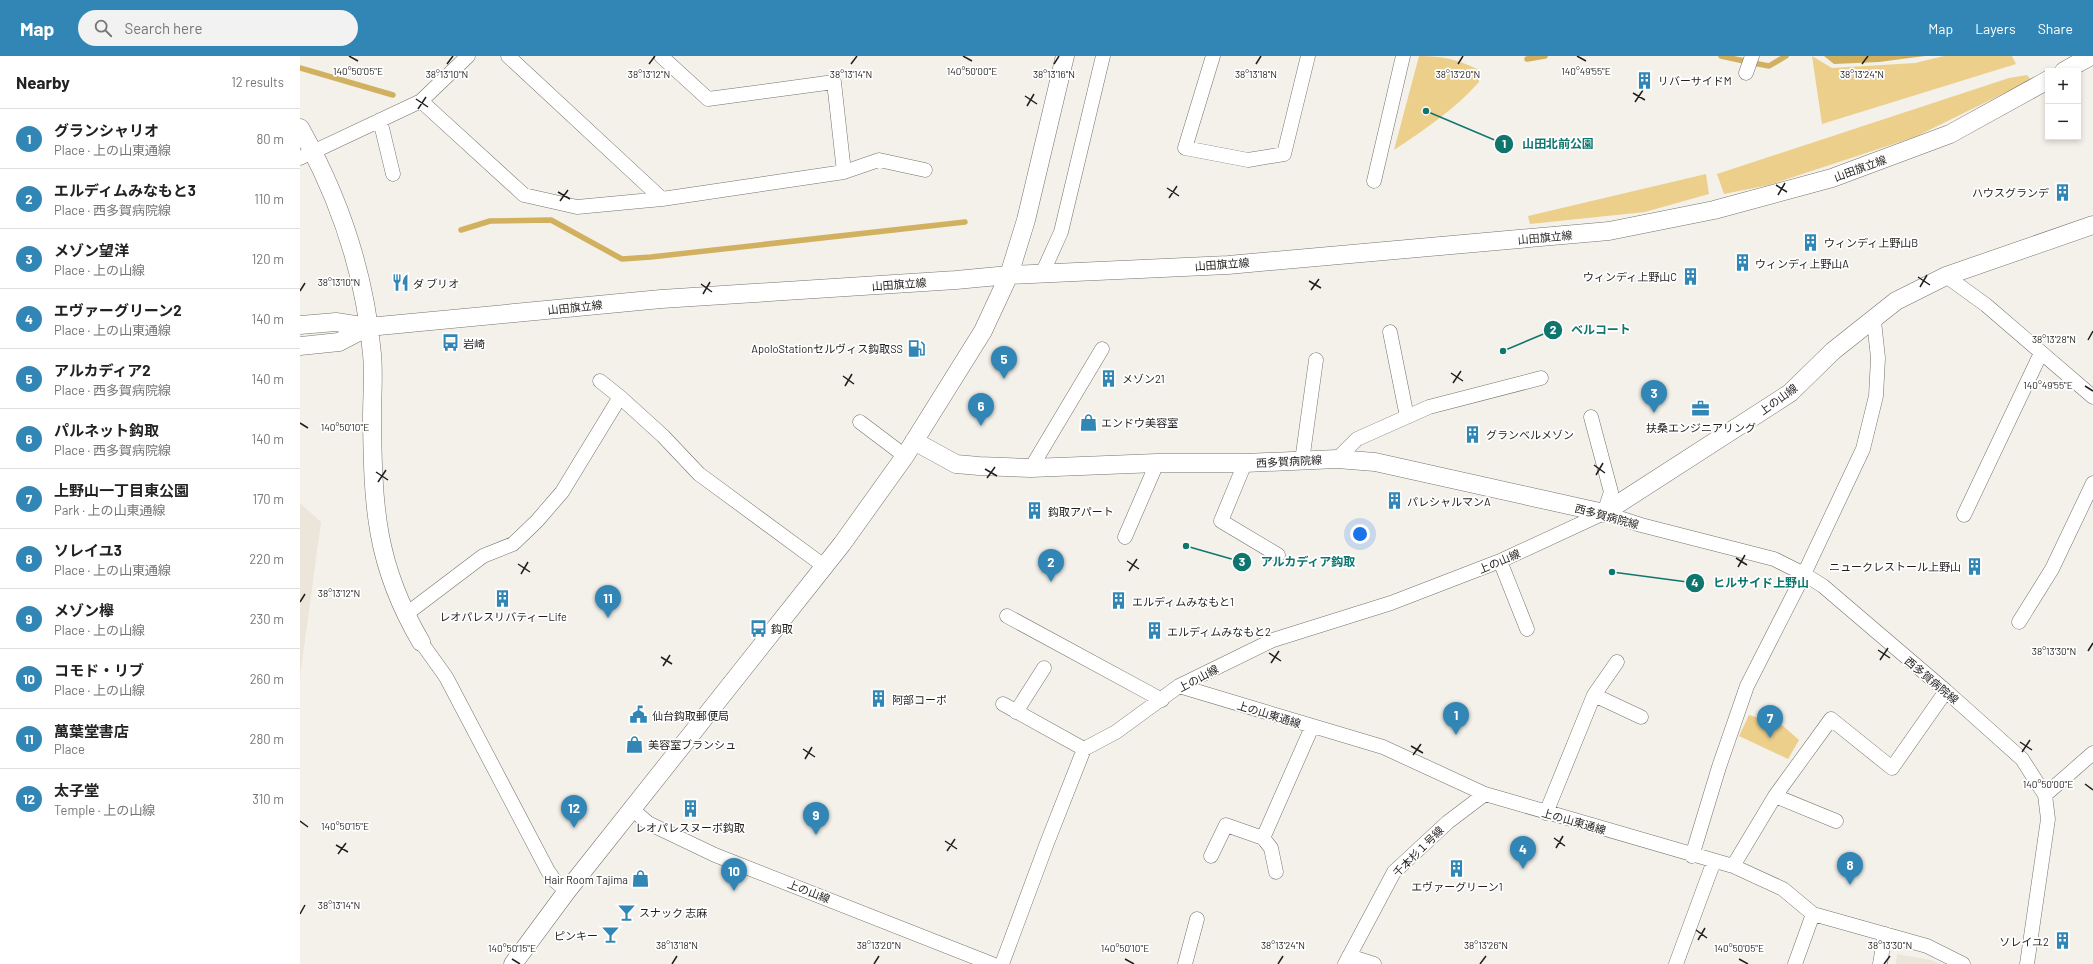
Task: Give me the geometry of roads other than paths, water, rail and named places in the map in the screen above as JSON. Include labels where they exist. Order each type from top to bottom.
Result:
[{"type":"street","points":[[307,154],[422,101],[468,56]]},
{"type":"street","points":[[508,56],[662,200]]},
{"type":"street","points":[[661,56],[708,99],[834,82],[844,172]]},
{"type":"street","points":[[514,964],[567,892],[824,566],[905,456],[982,331],[1009,275],[1026,220],[1065,56]]},
{"type":"street","points":[[1042,274],[1060,232],[1103,56]]},
{"type":"street","points":[[1213,56],[1185,148],[1248,160],[1284,154],[1308,56]]},
{"type":"street","points":[[1374,181],[1403,56]]},
{"type":"street","points":[[1746,73],[1752,56]]},
{"type":"street","points":[[2069,68],[2091,56]]},
{"type":"street","name":"山田旗立線","points":[[300,325],[336,322],[368,327],[661,299],[956,280],[1009,275],[1228,264],[1609,231],[1714,210],[1832,178],[1950,134],[2045,82]]},
{"type":"street","points":[[422,101],[524,195],[577,207],[662,200],[844,172],[879,160],[925,170]]},
{"type":"street","points":[[380,120],[394,174]]},
{"type":"street","points":[[300,128],[307,154],[334,200],[352,248],[359,275],[372,354],[373,493],[376,518],[387,568],[405,615],[421,642],[446,677],[548,871],[554,881],[567,892]]},
{"type":"street","name":"上の山線","points":[[1084,749],[1116,732],[1162,700],[1179,686],[1273,640],[1391,603],[1500,561],[1604,514],[1790,393],[1833,351],[1874,321],[1896,301],[1946,276],[2093,226]]},
{"type":"street","points":[[1946,276],[1986,305],[2093,397]]},
{"type":"street","points":[[1692,856],[1719,768],[1747,686],[1804,574],[1863,449],[1876,396],[1878,358],[1874,321]]},
{"type":"street","name":"山田旗立線","points":[[300,346],[339,342],[368,327]]},
{"type":"street","points":[[1390,332],[1407,417]]},
{"type":"street","points":[[1031,468],[1102,349]]},
{"type":"street","points":[[1964,515],[2041,353]]},
{"type":"street","points":[[1302,461],[1316,360]]},
{"type":"street","points":[[1337,459],[1357,439],[1429,407],[1541,378]]},
{"type":"street","points":[[600,381],[663,436],[699,474],[824,566]]},
{"type":"street","points":[[405,615],[483,556],[513,544],[537,521],[562,492],[620,398]]},
{"type":"street","points":[[1591,417],[1610,492],[1604,514]]},
{"type":"street","points":[[860,422],[905,456]]},
{"type":"street","name":"西多賀病院線","points":[[914,441],[956,464],[1031,468],[1157,463],[1245,463],[1337,459],[1375,462],[1604,514],[1774,559],[1804,574],[1823,586],[1946,691],[2022,760],[2045,795],[2048,819],[2027,964]]},
{"type":"street","points":[[1125,537],[1157,463]]},
{"type":"street","points":[[1245,463],[1221,520],[1278,555]]},
{"type":"street","points":[[2019,622],[2052,569],[2093,483]]},
{"type":"street","points":[[1500,561],[1527,629]]},
{"type":"street","points":[[1007,616],[1162,700]]},
{"type":"street","points":[[1546,813],[1594,695],[1617,662]]},
{"type":"street","points":[[1016,712],[1044,668]]},
{"type":"street","name":"上の山東通線","points":[[1179,686],[1383,747],[1485,794],[1692,856],[1733,866],[1783,889],[1813,914],[1927,946],[1963,964]]},
{"type":"street","points":[[1733,866],[1775,796],[1831,719],[1892,768],[1946,691]]},
{"type":"street","points":[[1594,695],[1640,717]]},
{"type":"street","points":[[1002,964],[1047,842],[1084,749],[1003,704]]},
{"type":"street","points":[[1263,838],[1312,727]]},
{"type":"street","points":[[2045,795],[2093,753]]},
{"type":"street","name":"千本杉１号線","points":[[1347,960],[1394,872],[1448,822],[1485,794]]},
{"type":"street","points":[[1775,796],[1836,821]]},
{"type":"street","name":"上の山線","points":[[633,810],[648,823],[715,854],[992,964]]},
{"type":"street","points":[[1211,856],[1226,825],[1263,838],[1271,848],[1276,872]]},
{"type":"street","points":[[1676,964],[1714,861]]},
{"type":"street","points":[[1795,964],[1813,914]]},
{"type":"street","points":[[1185,964],[1197,919]]},
{"type":"street","points":[[1880,964],[1885,934]]},
{"type":"street","points":[[1347,960],[1374,964]]},
{"type":"waterway","points":[[1527,59],[1545,56]]},
{"type":"waterway","points":[[1721,56],[1744,61]]},
{"type":"waterway","points":[[1743,61],[1769,66],[1786,56]]},
{"type":"waterway","points":[[300,68],[393,95]]},
{"type":"waterway","points":[[461,230],[490,221],[551,220],[622,259],[965,222]]},
{"type":"place","name":"リバーサイドM","points":[[1645,80]]},
{"type":"place","name":"山田北前公園","points":[[1426,111]]},
{"type":"place","name":"ハウスグランデ","points":[[2062,192]]},
{"type":"place","name":"ウィンディ上野山B","points":[[1811,242]]},
{"type":"place","name":"ウィンディ上野山A","points":[[1742,263]]},
{"type":"place","name":"ウィンディ上野山C","points":[[1690,276]]},
{"type":"place","name":"ダ ブリオ","points":[[400,283]]},
{"type":"place","name":"岩崎","points":[[450,343]]},
{"type":"place","name":"ApoloStationセルヴィス鈎取SS","points":[[916,348]]},
{"type":"place","name":"ベルコート","points":[[1503,351]]},
{"type":"place","name":"メゾン21","points":[[1109,378]]},
{"type":"place","name":"アルカディア2","points":[[1004,379]]},
{"type":"place","name":"扶桑エンジニアリング","points":[[1701,409]]},
{"type":"place","name":"メゾン望洋","points":[[1654,413]]},
{"type":"place","name":"エンドウ美容室","points":[[1088,422]]},
{"type":"place","name":"パルネット鈎取","points":[[981,426]]},
{"type":"place","name":"グランベルメゾン","points":[[1473,434]]},
{"type":"place","name":"パレシャルマンA","points":[[1394,501]]},
{"type":"place","name":"鈎取アパート","points":[[1035,511]]},
{"type":"place","name":"アルカディア鈎取","points":[[1186,546]]},
{"type":"place","name":"ニュークレストール上野山","points":[[1974,566]]},
{"type":"place","name":"ヒルサイド上野山","points":[[1612,572]]},
{"type":"place","name":"エルディムみなもと3","points":[[1051,582]]},
{"type":"place","name":"レオパレスリバティーLife","points":[[503,598]]},
{"type":"place","name":"エルディムみなもと1","points":[[1119,601]]},
{"type":"place","name":"萬葉堂書店","points":[[608,618]]},
{"type":"place","name":"鈎取","points":[[758,628]]},
{"type":"place","name":"エルディムみなもと2","points":[[1154,631]]},
{"type":"place","name":"阿部コーポ","points":[[879,699]]},
{"type":"place","name":"仙台鈎取郵便局","points":[[639,715]]},
{"type":"place","name":"グランシャリオ","points":[[1456,735]]},
{"type":"place","name":"上野山一丁目東公園","points":[[1770,738]]},
{"type":"place","name":"美容室ブランシュ","points":[[635,744]]},
{"type":"place","name":"レオパレスヌーボ鈎取","points":[[690,809]]},
{"type":"place","name":"太子堂","points":[[574,828]]},
{"type":"place","name":"メゾン欅","points":[[816,835]]},
{"type":"place","name":"エヴァーグリーン1","points":[[1457,868]]},
{"type":"place","name":"エヴァーグリーン2","points":[[1523,869]]},
{"type":"place","name":"Hair Room Tajima","points":[[641,879]]},
{"type":"place","name":"ソレイユ3","points":[[1850,885]]},
{"type":"place","name":"コモド・リブ","points":[[734,891]]},
{"type":"place","name":"スナック 志麻","points":[[626,912]]},
{"type":"place","name":"ピンキー","points":[[611,935]]},
{"type":"place","name":"ソレイユ2","points":[[2062,941]]}]
